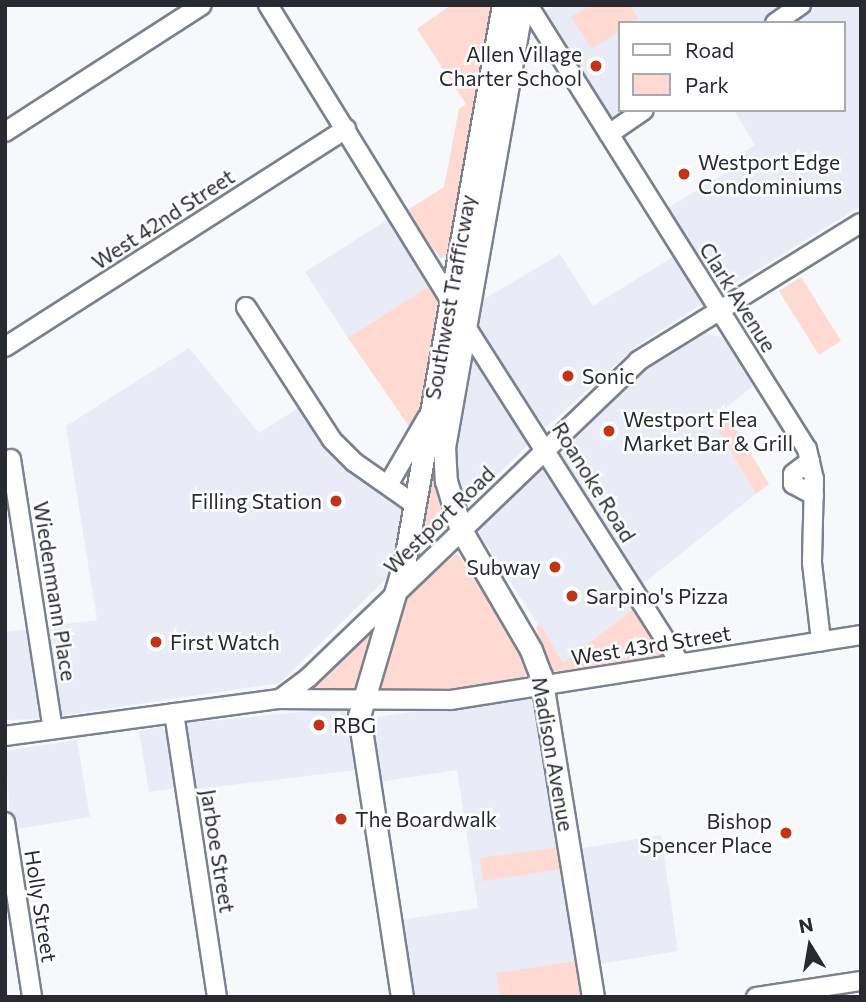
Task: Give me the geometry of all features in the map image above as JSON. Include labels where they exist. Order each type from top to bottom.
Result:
[{"type":"main road","name":"Southwest Trafficway","points":[[402,997],[360,739],[361,701],[399,589],[503,5]]},
{"type":"main road","name":"Southwest Trafficway","points":[[461,530],[446,481],[444,446],[522,5]]},
{"type":"main road","name":"Madison Avenue","points":[[461,530],[531,650],[543,685],[593,997]]},
{"type":"street","points":[[5,132],[202,5]]},
{"type":"street","points":[[268,5],[449,298]]},
{"type":"street","name":"Clark Avenue","points":[[528,5],[720,311],[810,461],[793,474],[793,484],[814,495],[812,563],[821,641]]},
{"type":"street","points":[[778,21],[801,5]]},
{"type":"street","points":[[609,134],[641,112]]},
{"type":"street","name":"West 42nd Street","points":[[5,347],[346,129]]},
{"type":"street","name":"Westport Road","points":[[5,736],[280,699],[309,677],[638,361],[861,223]]},
{"type":"street","points":[[246,307],[332,440],[414,504]]},
{"type":"street","name":"Roanoke Road","points":[[466,327],[547,448],[680,663]]},
{"type":"street","points":[[387,485],[429,415]]},
{"type":"street","name":"Wiedenmann Place","points":[[11,459],[53,729]]},
{"type":"street","name":"West 43rd Street","points":[[280,699],[430,702],[861,635]]},
{"type":"street","name":"Jarboe Street","points":[[174,713],[217,997]]},
{"type":"street","name":"Holly Street","points":[[5,821],[32,997]]},
{"type":"street","points":[[755,997],[861,981]]},
{"type":"shaded area","name":"Allen Village Charter School","points":[[555,5],[788,5],[765,21],[618,21],[618,112],[628,112],[611,122],[540,14]]},
{"type":"shaded area","points":[[814,5],[861,5],[861,206],[718,294],[664,210],[732,169],[728,162],[755,145],[735,112],[845,112],[845,21],[791,21]]},
{"type":"shaded area","points":[[390,218],[432,284],[348,338],[305,272]]},
{"type":"shaded area","points":[[560,254],[593,306],[676,255],[705,302],[637,346],[545,428],[476,323],[476,304]]},
{"type":"shaded area","points":[[705,333],[724,338],[751,383],[752,387],[712,419],[756,494],[640,586],[560,454],[645,371]]},
{"type":"shaded area","points":[[189,348],[259,433],[303,405],[400,505],[403,517],[391,574],[280,683],[59,716],[41,627],[97,620],[66,426]]},
{"type":"shaded area","points":[[474,356],[531,442],[471,501],[463,502],[453,445],[470,357]]},
{"type":"shaded area","points":[[542,467],[550,470],[634,608],[563,663],[478,532]]},
{"type":"shaded area","points":[[30,629],[43,711],[38,719],[5,720],[5,632]]},
{"type":"shaded area","points":[[536,695],[575,961],[497,973],[500,997],[412,997],[400,920],[478,908],[457,770],[379,782],[371,723],[377,717]]},
{"type":"shaded area","points":[[344,708],[350,717],[357,770],[190,790],[182,726],[187,723]]},
{"type":"shaded area","points":[[161,727],[167,733],[175,788],[149,792],[139,731]]},
{"type":"shaded area","points":[[77,740],[90,817],[11,830],[5,751]]},
{"type":"shaded area","points":[[661,835],[678,951],[594,965],[576,849]]},
{"type":"green space","points":[[451,5],[491,5],[449,252],[441,259],[406,211],[444,187],[459,109],[466,104],[417,29]]},
{"type":"green space","points":[[590,5],[630,5],[639,19],[618,21],[618,33],[592,49],[571,17]]},
{"type":"green space","points":[[801,277],[841,341],[819,355],[779,291]]},
{"type":"green space","points":[[432,284],[440,303],[421,417],[413,432],[348,338]]},
{"type":"green space","points":[[728,416],[769,484],[756,494],[716,426]]},
{"type":"green space","points":[[434,454],[436,493],[446,525],[421,549],[416,545]]},
{"type":"green space","points":[[457,553],[519,647],[527,674],[518,681],[419,696],[377,693],[407,597]]},
{"type":"green space","points":[[634,608],[664,658],[551,672],[536,627],[540,624],[563,663]]},
{"type":"green space","points":[[373,632],[354,690],[310,692],[310,689]]},
{"type":"green space","points":[[559,847],[562,869],[483,881],[480,858]]},
{"type":"green space","points":[[575,961],[581,997],[500,997],[496,973]]},
{"type":"place","name":"Allen Village Charter School","points":[[596,66]]},
{"type":"place","name":"Westport Edge Condominiums","points":[[684,174]]},
{"type":"place","name":"Sonic","points":[[568,376]]},
{"type":"place","name":"Westport Flea Market Bar & Grill","points":[[609,431]]},
{"type":"place","name":"Filling Station","points":[[336,501]]},
{"type":"place","name":"Subway","points":[[555,567]]},
{"type":"place","name":"Sarpino's Pizza","points":[[572,596]]},
{"type":"place","name":"First Watch","points":[[156,642]]},
{"type":"place","name":"RBG","points":[[319,725]]},
{"type":"place","name":"The Boardwalk","points":[[341,819]]},
{"type":"place","name":"Bishop Spencer Place","points":[[786,833]]}]
